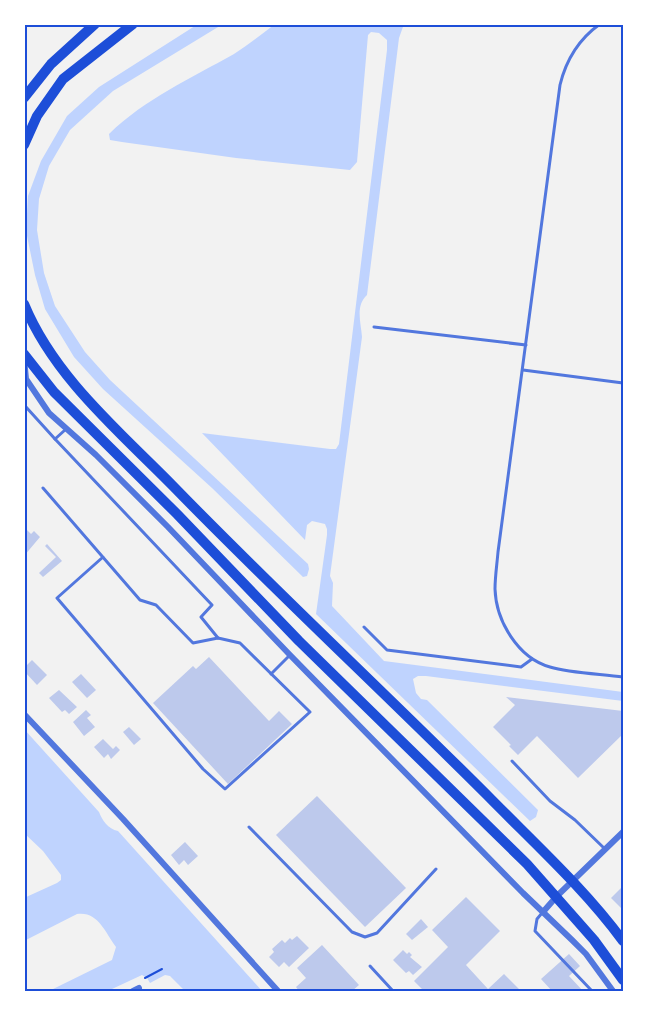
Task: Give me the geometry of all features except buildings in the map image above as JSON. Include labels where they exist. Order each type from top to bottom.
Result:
[{"type":"main road","points":[[24,98],[51,64],[95,24]]},
{"type":"main road","points":[[24,145],[37,116],[63,79],[133,24]]},
{"type":"main road","points":[[24,304],[49,352],[89,400],[308,622],[429,737],[572,882],[623,941]]},
{"type":"main road","points":[[24,356],[54,392],[177,514],[299,641],[557,896],[594,940],[623,980]]},
{"type":"street","points":[[24,356],[26,379],[49,413],[168,527],[290,655],[586,954],[613,991]]},
{"type":"street","points":[[24,714],[123,819],[278,991]]},
{"type":"street","points":[[543,912],[623,832]]},
{"type":"lane","points":[[600,24],[585,37],[571,56],[560,85],[498,552],[495,590],[506,627],[523,652],[532,659],[550,667],[623,677]]},
{"type":"lane","points":[[374,327],[526,345]]},
{"type":"lane","points":[[523,370],[623,383]]},
{"type":"lane","points":[[26,407],[212,605],[201,617],[218,638]]},
{"type":"lane","points":[[55,439],[66,428]]},
{"type":"lane","points":[[43,488],[103,557],[140,600],[156,604],[193,643],[218,638],[240,643],[310,712],[225,789],[203,769],[57,598],[103,557]]},
{"type":"lane","points":[[364,627],[387,650],[521,667],[532,659]]},
{"type":"lane","points":[[271,674],[290,655]]},
{"type":"lane","points":[[512,761],[550,801],[575,820],[605,849]]},
{"type":"lane","points":[[249,827],[352,932],[365,937],[377,933],[436,869]]},
{"type":"lane","points":[[543,912],[537,919],[536,931],[592,991]]},
{"type":"lane","points":[[370,966],[393,991]]},
{"type":"path","points":[[145,978],[162,969]]},
{"type":"water","points":[[198,24],[223,24],[113,91],[70,130],[49,166],[39,199],[37,230],[44,273],[55,306],[85,352],[110,380],[308,564],[307,576],[303,577],[212,488],[103,389],[74,357],[45,309],[26,231],[28,196],[41,161],[67,116],[99,87]]},
{"type":"water","points":[[275,24],[404,24],[399,38],[367,295],[360,309],[362,337],[330,576],[333,583],[332,606],[384,661],[623,692],[623,701],[426,676],[413,679],[416,693],[421,699],[427,700],[538,810],[536,817],[530,821],[316,614],[327,535],[325,524],[312,521],[307,525],[305,540],[202,433],[330,449],[336,449],[339,444],[387,40],[379,33],[371,32],[368,35],[357,162],[350,170],[236,158],[122,142],[110,140],[109,134],[153,100],[234,54]]},
{"type":"water","points":[[24,729],[99,812],[106,824],[118,831],[262,991],[185,991],[170,976],[165,975],[150,983],[142,975],[112,991],[49,991],[112,960],[116,947],[96,919],[84,914],[77,914],[24,941],[24,898],[57,883],[61,880],[61,875],[43,851],[24,833]]}]
